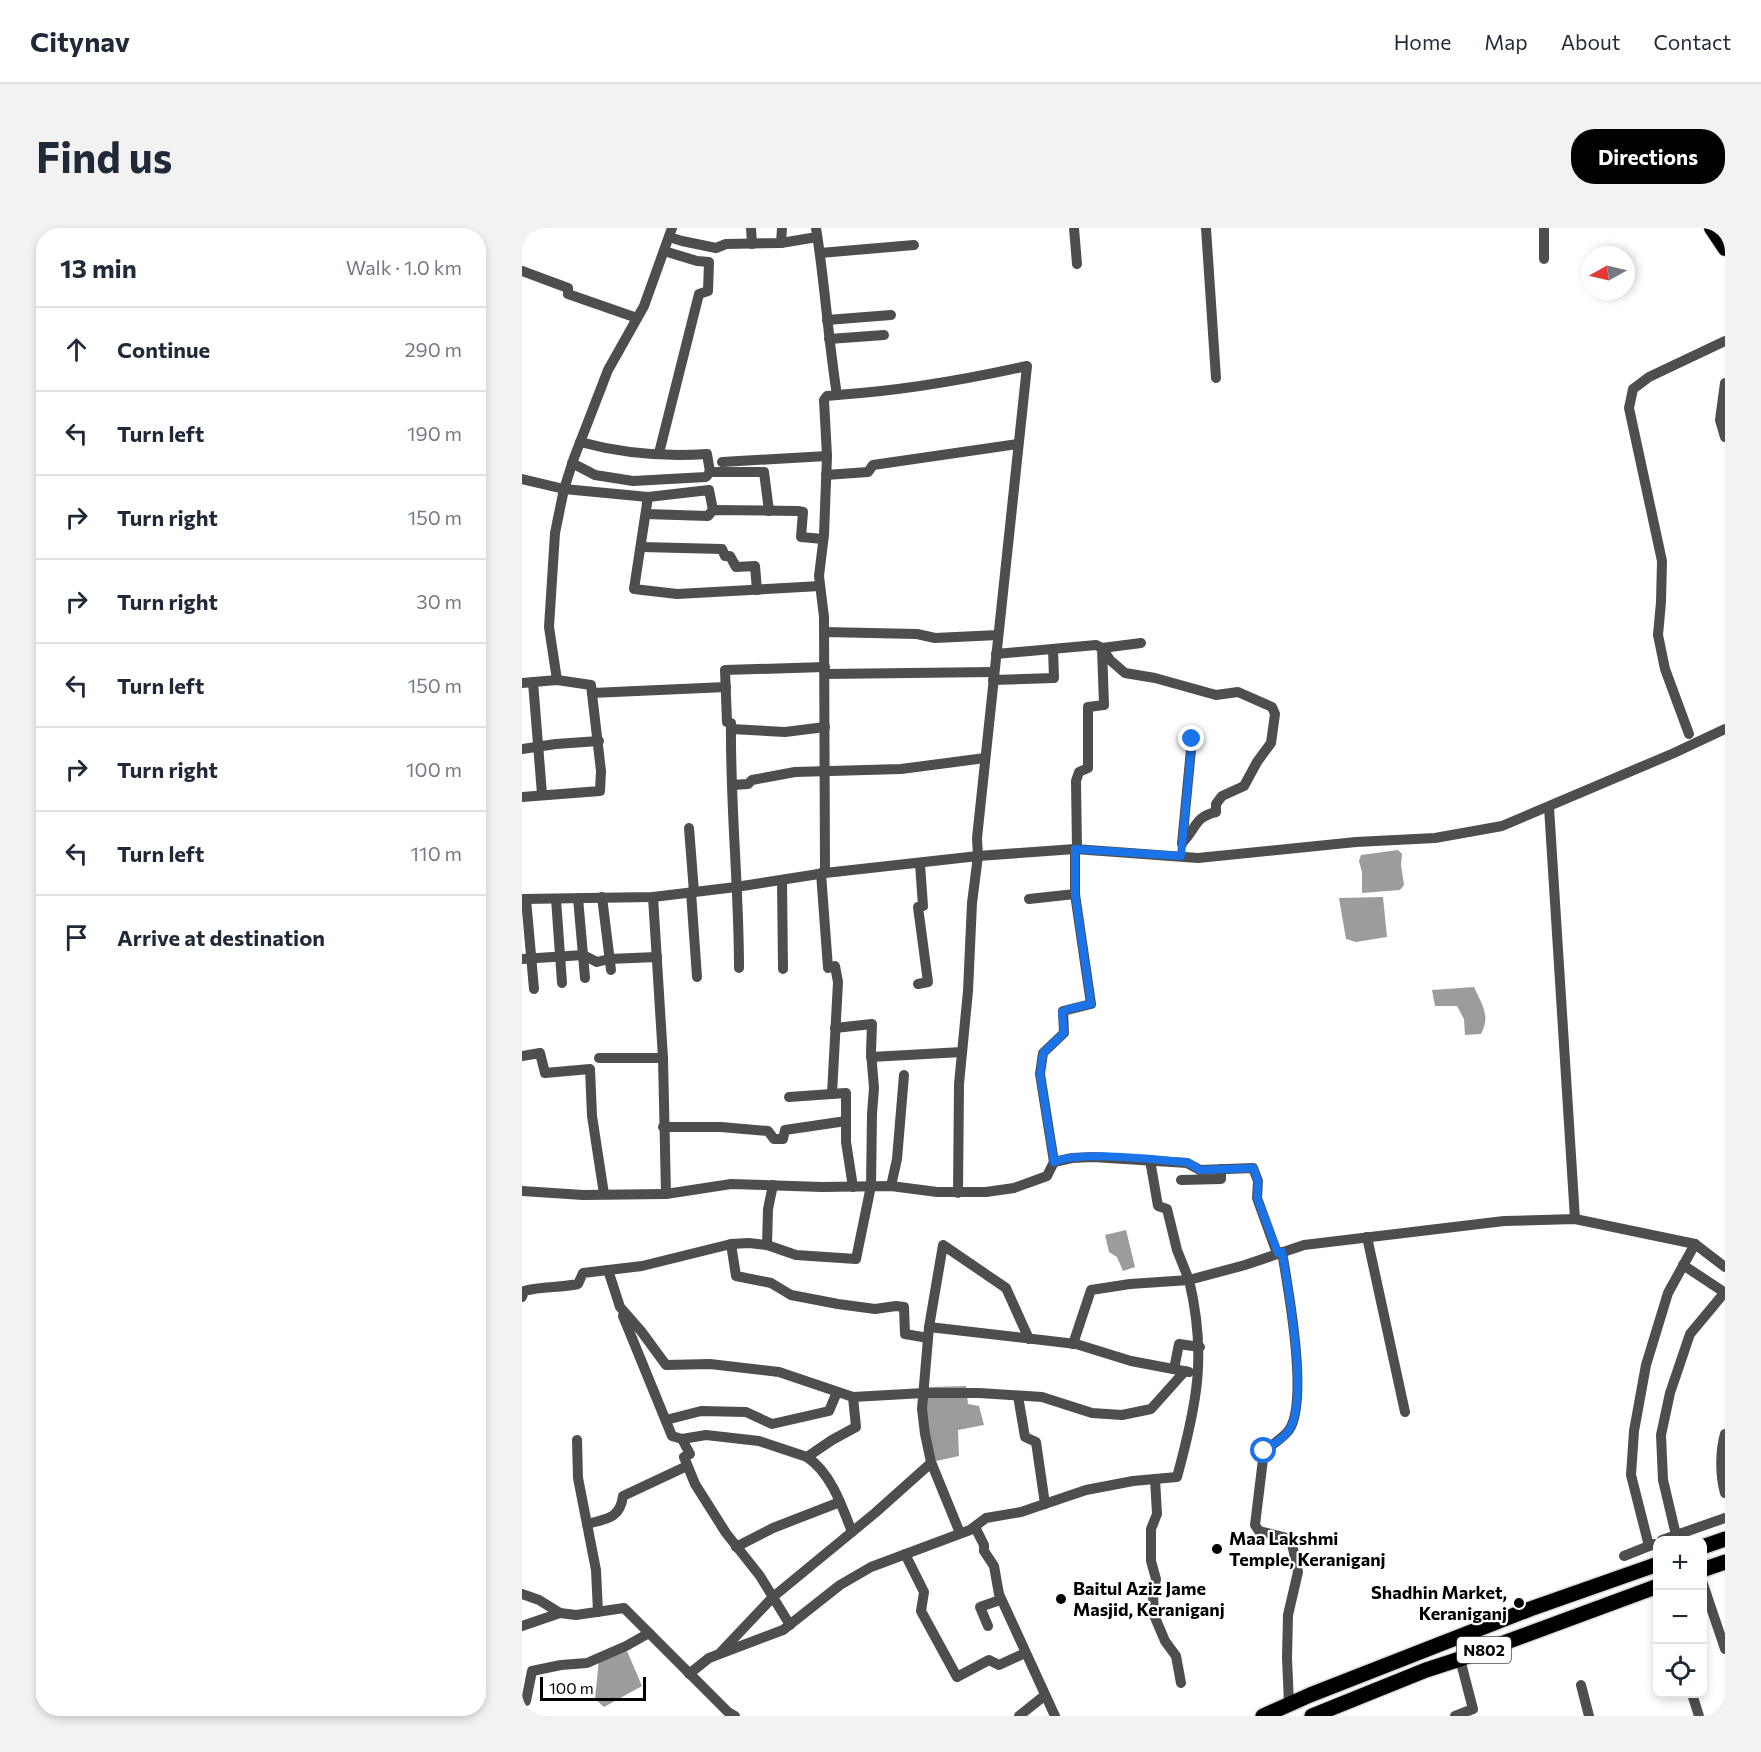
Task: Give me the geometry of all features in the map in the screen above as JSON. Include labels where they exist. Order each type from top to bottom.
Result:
[{"type":"highway","points":[[1722,228],[1725,233]]},
{"type":"highway","points":[[1707,1545],[1725,1539]]},
{"type":"highway","points":[[1707,1568],[1725,1562]]},
{"type":"highway","name":"N802","points":[[1263,1716],[1530,1609],[1653,1566]]},
{"type":"highway","name":"N802","points":[[1313,1716],[1426,1670],[1653,1588]]},
{"type":"main road","points":[[1711,228],[1725,249]]},
{"type":"street","points":[[751,228],[752,244]]},
{"type":"street","points":[[781,243],[782,228]]},
{"type":"street","points":[[1074,228],[1077,264]]},
{"type":"street","points":[[1206,228],[1216,378]]},
{"type":"street","points":[[1544,228],[1544,258]]},
{"type":"street","points":[[557,680],[549,627],[549,605],[555,533],[564,489],[580,442],[614,358],[650,294],[671,232],[682,241],[716,248],[726,244],[781,243],[816,232],[837,395]]},
{"type":"street","points":[[820,253],[914,245]]},
{"type":"street","points":[[659,453],[699,294],[708,291],[710,262],[697,261],[664,251]]},
{"type":"street","points":[[522,271],[568,288],[568,294],[638,318]]},
{"type":"street","points":[[827,320],[891,315]]},
{"type":"street","points":[[829,339],[884,335]]},
{"type":"street","points":[[1689,734],[1665,669],[1658,635],[1662,561],[1629,408],[1633,389],[1649,377],[1725,341]]},
{"type":"street","points":[[832,1094],[838,982],[835,966],[828,968],[823,873],[825,670],[819,576],[827,456],[824,400],[827,396],[891,392],[1027,366],[977,838],[978,856],[972,903],[969,991],[959,1084],[958,1193]]},
{"type":"street","points":[[1725,383],[1720,420],[1725,437]]},
{"type":"street","points":[[572,463],[595,475],[633,481],[706,477],[710,472],[707,454],[684,456],[610,450],[580,442]]},
{"type":"street","points":[[826,475],[868,471],[873,465],[1018,444]]},
{"type":"street","points":[[722,462],[827,456]]},
{"type":"street","points":[[710,472],[764,472],[769,511]]},
{"type":"street","points":[[522,479],[564,489],[648,497],[709,490],[712,510],[708,516],[646,514]]},
{"type":"street","points":[[648,497],[634,589],[677,594],[820,586]]},
{"type":"street","points":[[712,510],[803,512],[801,537],[823,539]]},
{"type":"street","points":[[641,547],[722,549],[725,556],[730,556],[736,567],[755,566],[757,590]]},
{"type":"street","points":[[824,632],[917,634],[935,638],[998,635]]},
{"type":"street","points":[[1102,648],[1141,643]]},
{"type":"street","points":[[996,654],[1096,645],[1102,648],[1110,660],[1125,673],[1155,678],[1216,695],[1238,692],[1272,707],[1275,714],[1271,743],[1244,786],[1222,796],[1216,804],[1216,812],[1205,814],[1200,818],[1191,834],[1182,843]]},
{"type":"street","points":[[522,1191],[666,1194],[731,1184],[891,1186],[958,1193],[1014,1188],[1047,1176],[1054,1162],[1040,1074],[1043,1053],[1064,1033],[1063,1011],[1091,1004],[1075,894],[1076,781],[1079,772],[1088,768],[1088,707],[1104,705],[1102,648]]},
{"type":"street","points":[[739,968],[731,723],[727,722],[725,670],[825,670],[1054,678],[1053,649]]},
{"type":"street","points":[[522,797],[600,790],[599,741],[591,685],[557,680],[527,683],[538,747],[542,794]]},
{"type":"street","points":[[592,693],[726,687]]},
{"type":"street","points":[[731,729],[785,732],[825,727]]},
{"type":"street","points":[[534,989],[526,959],[524,899],[653,897],[823,873],[978,856],[1076,849],[1198,858],[1356,842],[1435,838],[1502,826],[1725,729]]},
{"type":"street","points":[[1181,856],[1192,739]]},
{"type":"street","points":[[522,749],[599,741]]},
{"type":"street","points":[[732,785],[748,784],[752,780],[795,772],[901,769],[986,758]]},
{"type":"street","points":[[1549,807],[1575,1219]]},
{"type":"street","points":[[689,828],[697,977]]},
{"type":"street","points":[[918,984],[928,982],[918,907],[923,906],[920,864]]},
{"type":"street","points":[[782,880],[783,969]]},
{"type":"street","points":[[1029,899],[1075,894]]},
{"type":"street","points":[[602,897],[610,964]]},
{"type":"street","points":[[653,897],[663,1058],[666,1194]]},
{"type":"street","points":[[578,898],[585,978]]},
{"type":"street","points":[[556,899],[562,983]]},
{"type":"street","points":[[526,959],[583,955],[597,962],[610,964],[657,957]]},
{"type":"street","points":[[522,1297],[524,1292],[534,1288],[557,1288],[578,1284],[583,1273],[667,1261],[731,1244],[767,1245],[796,1255],[856,1259],[872,1186],[874,1088],[871,1058],[872,1024],[835,1028]]},
{"type":"street","points":[[871,1058],[962,1052]]},
{"type":"street","points":[[522,1056],[540,1053],[545,1073],[590,1069],[592,1116],[604,1194]]},
{"type":"street","points":[[599,1058],[663,1058]]},
{"type":"street","points":[[891,1186],[897,1160],[904,1075]]},
{"type":"street","points":[[789,1097],[846,1094],[846,1142],[853,1187]]},
{"type":"street","points":[[663,1127],[722,1127],[768,1131],[774,1139],[783,1139],[785,1130],[846,1121]]},
{"type":"street","points":[[1054,1162],[1060,1159],[1083,1157],[1187,1162],[1200,1170],[1253,1168],[1258,1181],[1257,1198],[1280,1252],[1291,1309],[1297,1388],[1289,1430],[1264,1451],[1255,1525],[1259,1531],[1291,1539],[1298,1572],[1288,1615],[1289,1704]]},
{"type":"street","points":[[689,1674],[709,1658],[783,1630],[840,1585],[871,1567],[975,1527],[986,1518],[1021,1512],[1086,1490],[1133,1480],[1177,1477],[1195,1409],[1200,1347],[1197,1313],[1189,1280],[1177,1250],[1167,1209],[1158,1206],[1150,1160]]},
{"type":"street","points":[[1181,1180],[1221,1179],[1221,1169]]},
{"type":"street","points":[[767,1245],[768,1209],[773,1185]]},
{"type":"street","points":[[1073,1344],[1091,1290],[1122,1285],[1189,1280],[1245,1265],[1304,1245],[1367,1237],[1504,1221],[1575,1219],[1695,1244],[1725,1267]]},
{"type":"street","points":[[1367,1237],[1405,1412]]},
{"type":"street","points":[[731,1244],[736,1276],[771,1283],[791,1295],[838,1304],[875,1309],[904,1307],[906,1334],[957,1329],[1073,1344],[1131,1361],[1198,1374]]},
{"type":"street","points":[[1624,1556],[1653,1544],[1631,1475],[1634,1431],[1646,1365],[1668,1293],[1695,1244]]},
{"type":"street","points":[[960,1533],[931,1463],[922,1409],[928,1333],[943,1245],[1006,1288],[1029,1339]]},
{"type":"street","points":[[1683,1265],[1724,1292],[1690,1334],[1670,1393],[1661,1435],[1663,1480],[1676,1535],[1725,1518]]},
{"type":"street","points":[[608,1270],[672,1436],[682,1439],[706,1435],[759,1442],[807,1457],[816,1463],[840,1502],[852,1532]]},
{"type":"street","points":[[620,1306],[666,1365],[710,1364],[778,1372],[853,1397],[924,1392],[1042,1397],[1092,1413],[1122,1415],[1151,1409],[1179,1370],[1179,1344],[1200,1347]]},
{"type":"street","points":[[666,1420],[701,1411],[746,1412],[772,1424],[829,1411],[837,1392]]},
{"type":"street","points":[[1018,1396],[1025,1437],[1036,1442],[1045,1504]]},
{"type":"street","points":[[807,1457],[856,1427],[853,1397]]},
{"type":"street","points":[[1725,1434],[1723,1443],[1725,1493]]},
{"type":"street","points":[[682,1439],[690,1454],[684,1457],[695,1484],[736,1546],[760,1576],[790,1625]]},
{"type":"street","points":[[577,1440],[578,1478],[596,1570],[598,1612]]},
{"type":"street","points":[[719,1654],[773,1597],[931,1463]]},
{"type":"street","points":[[587,1524],[613,1517],[622,1507],[623,1497],[687,1466]]},
{"type":"street","points":[[1155,1479],[1157,1514],[1151,1529],[1151,1561],[1156,1579],[1153,1594],[1154,1615],[1165,1641],[1176,1656],[1181,1683]]},
{"type":"street","points":[[736,1546],[773,1528],[840,1502]]},
{"type":"street","points":[[975,1527],[984,1545],[984,1551],[994,1566],[999,1594],[1055,1716]]},
{"type":"street","points":[[905,1554],[924,1592],[921,1611],[957,1677],[989,1660],[999,1665],[1025,1653]]},
{"type":"street","points":[[1707,1574],[1725,1568]]},
{"type":"street","points":[[1705,1590],[1725,1649]]},
{"type":"street","points":[[522,1594],[539,1599],[560,1613]]},
{"type":"street","points":[[988,1626],[980,1607],[1000,1600]]},
{"type":"street","points":[[522,1626],[560,1613],[576,1615],[624,1608],[729,1715]]},
{"type":"street","points":[[522,1702],[526,1701],[532,1671],[587,1663],[649,1633]]},
{"type":"street","points":[[1455,1716],[1474,1713],[1460,1659]]},
{"type":"street","points":[[1581,1685],[1589,1716]]},
{"type":"street","points":[[1019,1716],[1044,1696]]},
{"type":"street","points":[[1693,1698],[1699,1716]]},
{"type":"shaded area","points":[[1398,850],[1402,854],[1404,885],[1400,890],[1362,893],[1362,872],[1359,861],[1361,855]]},
{"type":"shaded area","points":[[1383,897],[1387,937],[1356,942],[1346,939],[1339,898]]},
{"type":"shaded area","points":[[1474,987],[1484,1010],[1484,1028],[1481,1034],[1465,1035],[1464,1019],[1457,1006],[1435,1006],[1432,990]]},
{"type":"shaded area","points":[[1126,1230],[1135,1267],[1123,1271],[1117,1257],[1109,1252],[1105,1235]]},
{"type":"shaded area","points":[[966,1386],[968,1404],[979,1406],[984,1425],[958,1430],[959,1456],[932,1462],[924,1409],[928,1387]]},
{"type":"shaded area","points":[[627,1651],[642,1686],[604,1707],[595,1699],[599,1659]]},
{"type":"place","name":"Maa Lakshmi Temple, Keraniganj","points":[[1217,1549]]},
{"type":"place","name":"Baitul Aziz Jame Masjid, Keraniganj","points":[[1061,1599]]},
{"type":"place","name":"Shadhin Market, Keraniganj","points":[[1519,1603]]},
{"type":"route","points":[[1192,739],[1181,856],[1075,849],[1075,894],[1091,1004],[1062,1012],[1064,1033],[1043,1053],[1040,1074],[1054,1162],[1060,1159],[1093,1157],[1187,1162],[1200,1170],[1253,1168],[1258,1181],[1257,1198],[1278,1253],[1282,1252],[1291,1309],[1297,1388],[1295,1411],[1289,1430],[1264,1451]]}]
